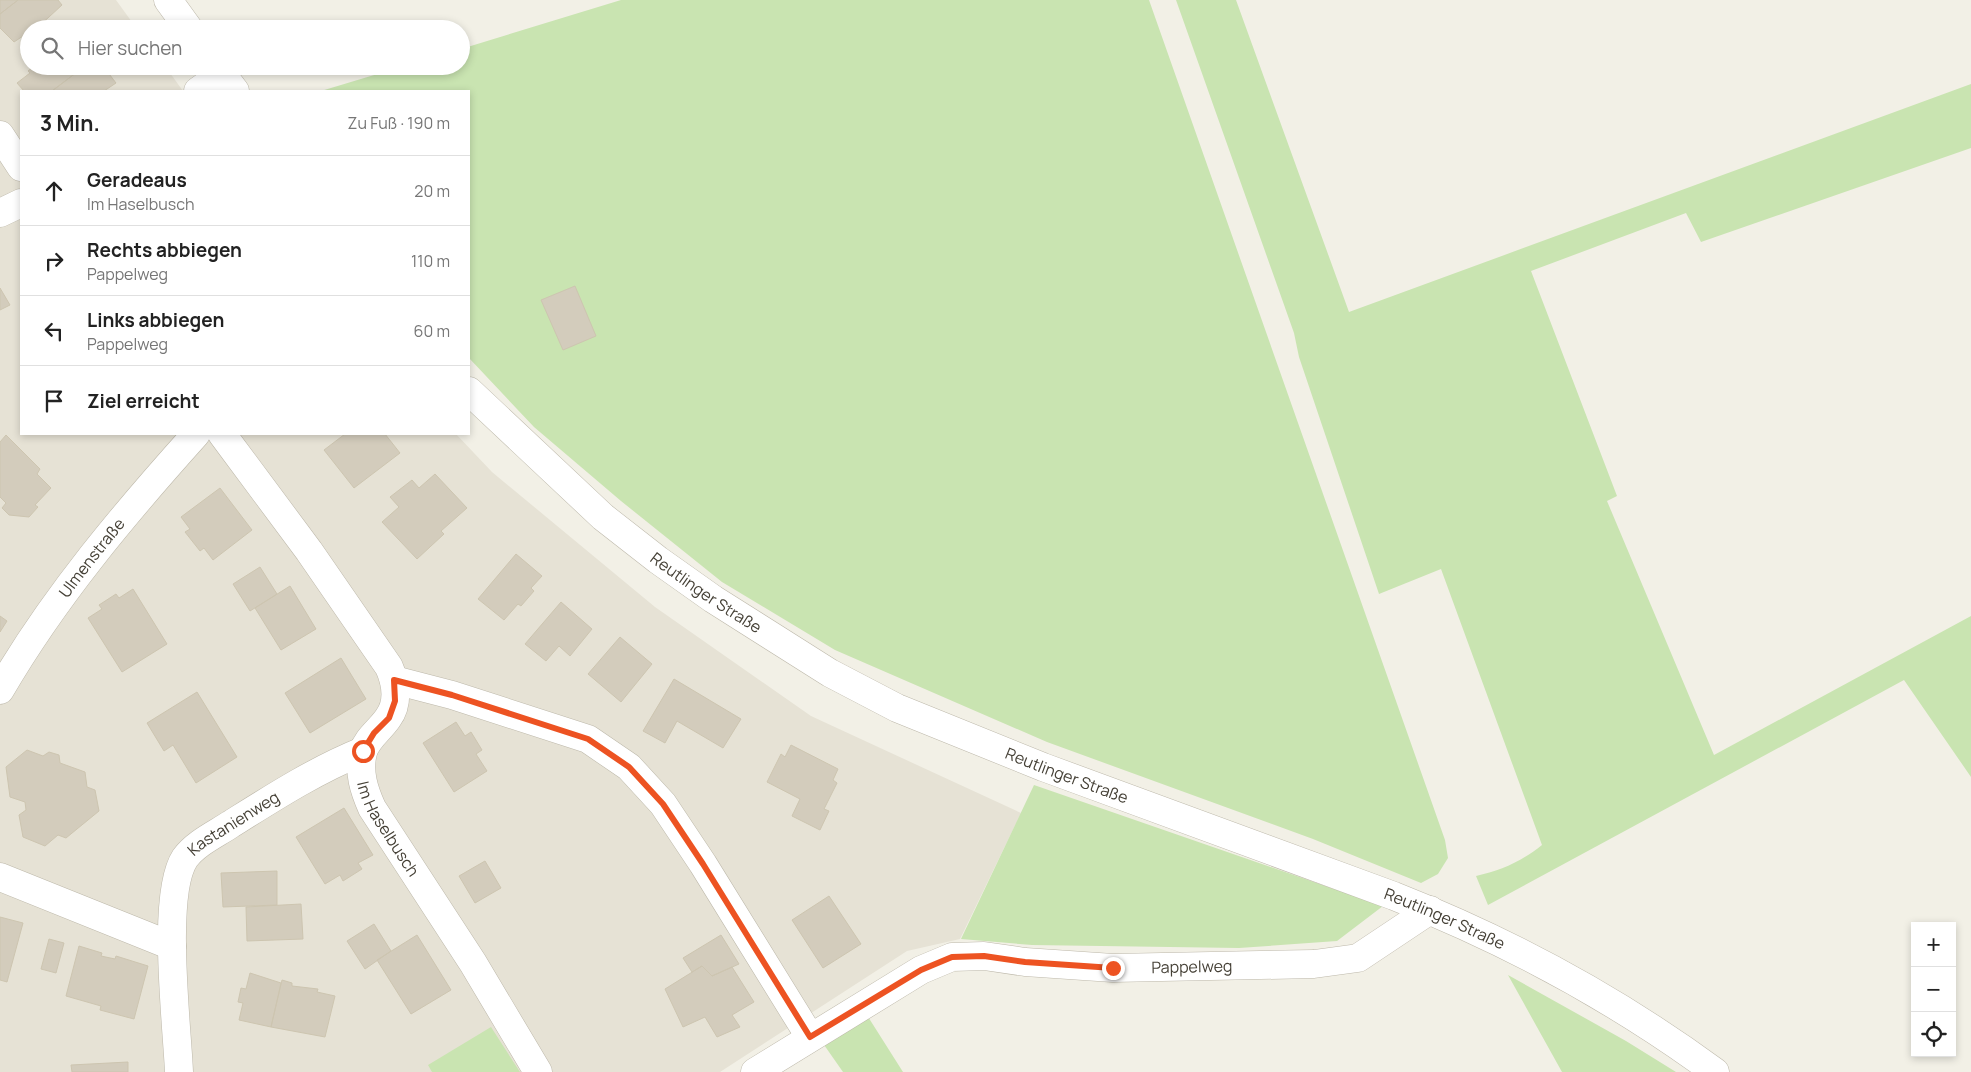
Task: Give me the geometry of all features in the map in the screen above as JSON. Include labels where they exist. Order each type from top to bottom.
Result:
[{"type":"street","points":[[168,0],[182,20]]},
{"type":"street","points":[[200,90],[224,77]]},
{"type":"street","points":[[0,135],[20,165]]},
{"type":"street","points":[[0,213],[20,203]]},
{"type":"street","name":"Reutlinger Straße","points":[[470,392],[603,517],[650,554],[713,599],[830,673],[897,708],[1043,767],[1430,910],[1482,934],[1592,991],[1641,1020],[1715,1072]]},
{"type":"street","name":"Ulmenstraße","points":[[0,690],[39,630],[94,555],[141,495],[195,435]]},
{"type":"street","points":[[223,435],[309,551],[389,667],[394,680],[395,701],[389,718],[374,733],[363,751]]},
{"type":"street","points":[[394,680],[452,695],[588,739],[629,767],[663,804],[810,1037]]},
{"type":"street","name":"Kastanienweg","points":[[179,1072],[172,946],[172,910],[177,880],[185,858],[202,843],[291,786],[319,770],[363,751]]},
{"type":"street","name":"Im Haselbusch","points":[[363,751],[361,770],[364,789],[372,808],[473,963],[538,1072]]},
{"type":"street","points":[[0,877],[172,946]]},
{"type":"street","name":"Pappelweg","points":[[755,1072],[921,970],[952,957],[984,956],[1025,962],[1113,968],[1314,964],[1358,958],[1430,910]]},
{"type":"shaded area","points":[[0,0],[116,0],[130,20],[20,20],[20,75],[171,75],[182,90],[20,90],[20,435],[457,435],[492,472],[655,607],[811,716],[1021,813],[960,939],[907,951],[720,1072],[0,1072]]},
{"type":"green space","points":[[621,0],[1149,0],[1445,840],[1448,858],[1438,874],[1421,883],[1313,839],[1047,742],[835,650],[722,582],[621,501],[534,427],[470,359],[470,90],[324,90],[374,75],[470,75],[470,46]]},
{"type":"green space","points":[[1176,0],[1236,0],[1349,312],[1971,84],[1971,148],[1701,242],[1686,213],[1531,271],[1617,496],[1607,501],[1714,755],[1971,616],[1971,777],[1904,680],[1488,905],[1476,876],[1511,865],[1542,845],[1441,569],[1379,594],[1299,357],[1294,333]]},
{"type":"green space","points":[[1034,785],[1383,906],[1337,941],[1239,948],[1032,945],[961,939]]},
{"type":"green space","points":[[1508,975],[1626,1041],[1676,1072],[1562,1072]]},
{"type":"green space","points":[[865,1012],[903,1072],[843,1072],[822,1042]]},
{"type":"green space","points":[[491,1027],[520,1072],[432,1072],[428,1065]]},
{"type":"building","points":[[0,0],[18,0],[0,14]]},
{"type":"building","points":[[18,0],[58,0],[62,5],[46,20],[20,20],[20,38],[14,42],[0,28],[0,14]]},
{"type":"building","points":[[27,75],[73,75],[53,90],[23,90],[17,83]]},
{"type":"building","points":[[73,75],[110,75],[116,83],[106,90],[53,90]]},
{"type":"building","points":[[575,286],[596,336],[563,350],[541,300]]},
{"type":"building","points":[[0,288],[10,305],[0,310]]},
{"type":"building","points":[[6,435],[40,469],[37,474],[51,488],[35,505],[38,507],[29,517],[9,515],[2,508],[6,503],[0,497],[0,442]]},
{"type":"building","points":[[344,435],[386,435],[400,453],[354,488],[324,450]]},
{"type":"building","points":[[435,474],[467,508],[441,531],[444,534],[417,559],[382,522],[399,507],[390,497],[412,480],[419,488]]},
{"type":"building","points":[[220,488],[252,530],[213,560],[204,548],[200,551],[185,532],[190,529],[181,517]]},
{"type":"building","points":[[516,554],[542,576],[531,588],[534,591],[521,606],[518,604],[504,620],[478,599]]},
{"type":"building","points":[[260,567],[277,594],[250,611],[233,584]]},
{"type":"building","points":[[290,586],[316,629],[281,650],[255,608]]},
{"type":"building","points":[[133,589],[167,644],[122,672],[88,618],[102,609],[99,605],[116,594],[119,598]]},
{"type":"building","points":[[561,602],[592,629],[570,656],[559,646],[546,661],[525,644]]},
{"type":"building","points":[[0,616],[7,621],[0,632]]},
{"type":"building","points":[[620,637],[652,664],[621,702],[588,674]]},
{"type":"building","points":[[341,658],[366,699],[310,733],[285,693]]},
{"type":"building","points":[[674,679],[741,719],[723,748],[677,721],[665,743],[643,731]]},
{"type":"building","points":[[197,692],[237,757],[196,783],[173,745],[164,751],[147,723]]},
{"type":"building","points":[[456,722],[465,736],[471,732],[482,750],[476,754],[487,771],[454,792],[423,743]]},
{"type":"building","points":[[791,745],[838,769],[833,780],[837,783],[824,809],[829,811],[820,830],[792,816],[800,799],[767,782],[781,754],[785,757]]},
{"type":"building","points":[[27,750],[43,756],[49,752],[59,755],[60,763],[85,772],[87,787],[95,790],[99,811],[66,838],[58,835],[45,846],[23,837],[19,815],[26,810],[25,802],[10,797],[6,767]]},
{"type":"building","points":[[344,808],[373,855],[358,863],[362,869],[343,881],[340,875],[325,884],[296,837]]},
{"type":"building","points":[[485,861],[501,888],[475,903],[459,876]]},
{"type":"building","points":[[277,871],[277,905],[223,907],[221,873]]},
{"type":"building","points":[[829,896],[861,944],[823,968],[792,920]]},
{"type":"building","points":[[301,904],[303,939],[247,941],[246,907]]},
{"type":"building","points":[[0,917],[23,923],[7,982],[0,980]]},
{"type":"building","points":[[374,924],[391,951],[365,969],[347,941]]},
{"type":"building","points":[[417,935],[451,990],[411,1014],[377,960]]},
{"type":"building","points":[[721,935],[739,964],[712,976],[702,966],[692,972],[683,958]]},
{"type":"building","points":[[49,939],[64,943],[56,973],[41,969]]},
{"type":"building","points":[[79,946],[102,953],[101,956],[115,959],[116,956],[148,966],[134,1019],[100,1010],[101,1006],[66,996]]},
{"type":"building","points":[[702,966],[712,976],[732,967],[754,1002],[732,1015],[740,1027],[717,1037],[705,1017],[683,1027],[665,989]]},
{"type":"building","points":[[250,973],[281,983],[271,1027],[239,1020],[243,1003],[238,1002],[241,988],[246,989]]},
{"type":"building","points":[[282,980],[292,983],[292,986],[318,989],[317,992],[335,996],[325,1037],[271,1027]]},
{"type":"building","points":[[128,1062],[128,1072],[72,1072],[71,1065]]},
{"type":"route","points":[[363,751],[374,733],[389,718],[395,701],[394,680],[499,709],[588,739],[629,767],[663,804],[703,864],[810,1037],[921,970],[952,957],[984,956],[1025,962],[1113,968]]}]
